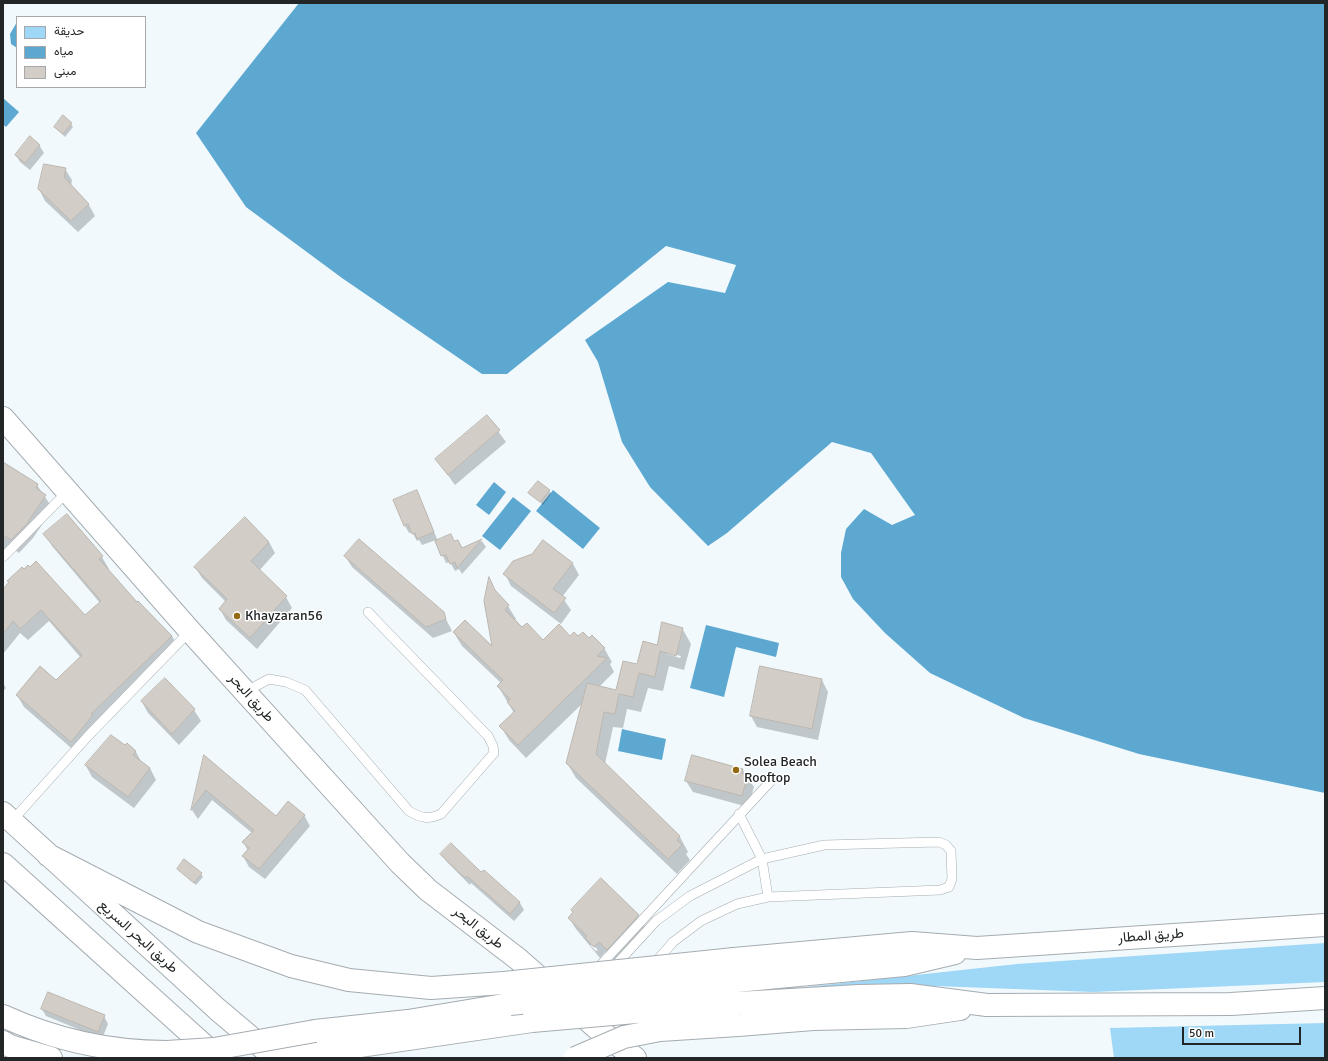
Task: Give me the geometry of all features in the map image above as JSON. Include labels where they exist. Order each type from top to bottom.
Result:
[{"type":"highway","name":"طريق البحر","points":[[3,418],[190,631],[400,863],[428,890],[518,959],[576,996],[599,1030],[635,1058]]},
{"type":"highway","name":"طريق البحر السريع","points":[[8,817],[217,1009],[276,1058]]},
{"type":"highway","points":[[48,855],[198,932],[291,966],[349,980],[431,988],[504,983],[734,959],[912,943],[977,948]]},
{"type":"highway","points":[[3,864],[218,1058]]},
{"type":"highway","name":"طريق المطار","points":[[977,948],[1325,925]]},
{"type":"highway","points":[[3,1016],[25,1026],[74,1042],[122,1051],[167,1052],[214,1049],[315,1031],[408,1021],[510,1004],[904,965],[977,948]]},
{"type":"highway","points":[[276,1058],[532,1021],[739,1003],[910,995],[987,1005],[1223,1004],[1325,998]]},
{"type":"highway","points":[[575,1058],[624,1037],[660,1030],[821,1018],[906,1017],[987,1005]]},
{"type":"highway","points":[[3,1042],[10,1046],[51,1058]]},
{"type":"lane","points":[[3,557],[68,491]]},
{"type":"lane","points":[[245,692],[268,679],[286,682],[305,690],[408,811],[425,818],[431,818],[441,814],[494,754],[493,746],[488,736],[368,612]]},
{"type":"lane","points":[[8,817],[190,631]]},
{"type":"lane","points":[[576,996],[770,782]]},
{"type":"lane","points":[[740,814],[762,859],[768,896]]},
{"type":"lane","points":[[576,996],[598,984],[656,921],[690,896],[762,859],[824,845],[856,843],[939,842],[946,845],[951,851],[952,879],[949,887],[940,890],[768,896],[737,904],[701,921],[673,942],[599,1030]]},
{"type":"green space","points":[[1325,943],[1325,982],[1093,992],[936,986],[806,987],[1017,964]]},
{"type":"green space","points":[[1325,1023],[1325,1058],[1114,1058],[1110,1028]]},
{"type":"water","points":[[299,3],[1325,3],[1325,793],[1139,754],[1024,718],[930,673],[885,633],[853,599],[841,577],[841,553],[846,529],[864,509],[892,525],[915,515],[871,453],[832,442],[727,533],[708,546],[650,487],[622,442],[598,362],[585,340],[668,282],[725,293],[736,265],[666,246],[507,374],[482,374],[342,278],[246,207],[196,133]]},
{"type":"water","points":[[16,24],[16,47],[11,44],[10,34]]},
{"type":"water","points":[[3,98],[19,112],[6,127],[3,124]]},
{"type":"water","points":[[494,482],[506,492],[489,515],[476,505]]},
{"type":"water","points":[[553,490],[600,528],[583,549],[536,511]]},
{"type":"water","points":[[513,497],[531,511],[500,550],[482,536]]},
{"type":"water","points":[[706,625],[779,643],[776,657],[736,647],[724,697],[690,688]]},
{"type":"water","points":[[622,729],[666,739],[662,760],[618,751]]},
{"type":"building","points":[[63,115],[72,123],[63,134],[54,127]]},
{"type":"building","points":[[30,136],[40,145],[25,163],[15,155]]},
{"type":"building","points":[[44,164],[66,168],[64,177],[89,204],[71,221],[38,189]]},
{"type":"building","points":[[487,415],[500,430],[448,475],[435,459]]},
{"type":"building","points":[[3,462],[38,484],[36,488],[46,495],[26,525],[11,540],[3,535]]},
{"type":"building","points":[[538,481],[550,490],[540,502],[528,493]]},
{"type":"building","points":[[417,490],[434,532],[417,539],[415,533],[412,534],[408,524],[404,526],[393,500]]},
{"type":"building","points":[[67,514],[103,556],[99,559],[137,602],[138,601],[172,636],[91,714],[93,715],[71,742],[16,695],[40,666],[56,680],[82,655],[41,610],[20,629],[13,621],[3,634],[3,589],[9,582],[7,581],[22,567],[24,569],[28,565],[30,567],[36,561],[85,615],[101,601],[43,534]]},
{"type":"building","points":[[245,517],[269,542],[251,561],[287,596],[250,638],[219,609],[227,599],[194,567]]},
{"type":"building","points":[[451,534],[454,541],[458,540],[462,548],[482,539],[457,568],[455,562],[450,564],[446,555],[441,556],[435,541]]},
{"type":"building","points":[[359,539],[444,612],[446,619],[426,627],[344,556]]},
{"type":"building","points":[[543,540],[573,563],[553,589],[566,598],[554,613],[503,574],[513,561],[532,554]]},
{"type":"building","points":[[489,577],[495,590],[509,605],[505,610],[522,627],[527,623],[543,640],[559,624],[570,636],[574,632],[578,636],[583,632],[589,638],[592,635],[605,648],[597,656],[607,658],[518,745],[499,726],[515,711],[507,702],[510,699],[497,686],[503,680],[453,632],[465,620],[492,646],[484,601]]},
{"type":"building","points":[[662,622],[683,628],[676,656],[660,651],[655,677],[639,673],[633,697],[619,694],[615,714],[604,712],[596,754],[680,836],[677,840],[682,845],[668,859],[566,763],[587,683],[616,690],[623,661],[637,664],[643,641],[657,645]]},
{"type":"building","points":[[760,666],[822,679],[812,729],[750,716]]},
{"type":"building","points":[[165,678],[195,709],[172,734],[141,701]]},
{"type":"building","points":[[111,735],[125,745],[127,743],[136,751],[133,755],[150,768],[128,797],[85,765]]},
{"type":"building","points":[[204,755],[276,816],[288,801],[305,815],[259,869],[242,856],[249,848],[242,842],[254,830],[206,790],[191,810]]},
{"type":"building","points":[[692,755],[743,769],[742,774],[748,775],[742,796],[685,781]]},
{"type":"building","points":[[451,843],[481,872],[484,870],[520,902],[510,914],[467,876],[465,878],[440,854]]},
{"type":"building","points":[[184,859],[202,873],[194,883],[177,869]]},
{"type":"building","points":[[601,878],[639,915],[607,950],[599,942],[594,947],[585,938],[587,936],[568,918],[573,912],[571,910]]},
{"type":"building","points":[[48,992],[105,1015],[98,1032],[41,1009]]},
{"type":"place","name":"Khayzaran56","points":[[237,616]]},
{"type":"place","name":"Solea Beach Rooftop","points":[[736,770]]}]
